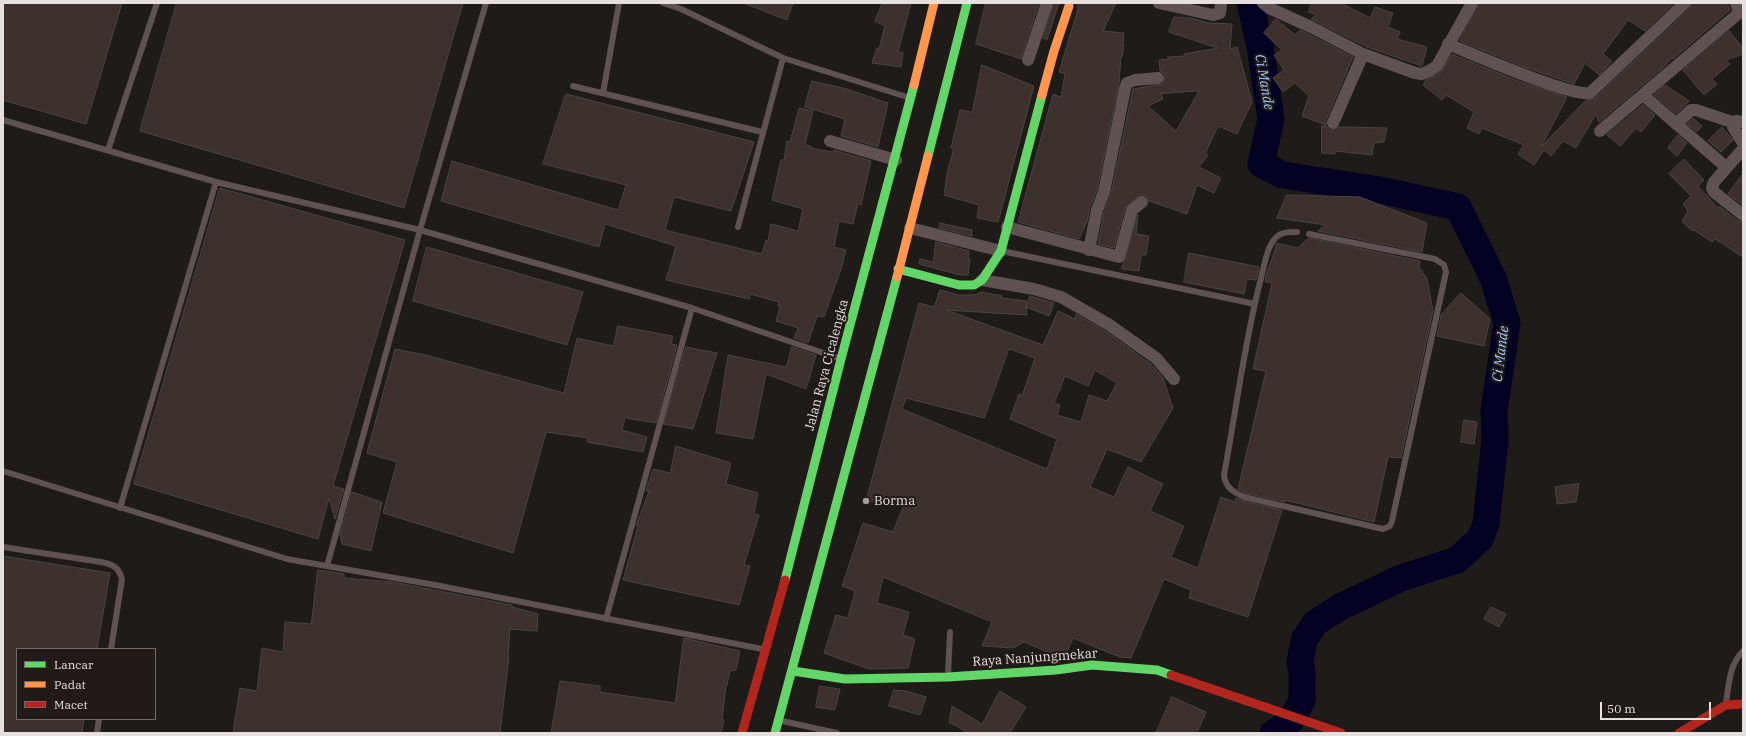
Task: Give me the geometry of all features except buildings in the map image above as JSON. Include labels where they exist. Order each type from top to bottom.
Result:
[{"type":"main road","name":"Jalan Raya Cicalengka","points":[[742,733],[767,650],[842,359],[896,160],[934,3]]},
{"type":"main road","points":[[776,733],[910,228],[967,3]]},
{"type":"main road","points":[[898,269],[959,285],[974,285],[982,280],[1001,251],[1018,178],[1052,58],[1070,6]]},
{"type":"main road","name":"Raya Nanjungmekar","points":[[793,671],[845,679],[948,677],[1056,670],[1092,665],[1156,670],[1302,718],[1342,733]]},
{"type":"main road","points":[[1679,733],[1726,704],[1743,704]]},
{"type":"street","points":[[1028,60],[1047,3]]},
{"type":"street","points":[[1159,3],[1212,15],[1220,13],[1221,3]]},
{"type":"street","points":[[1263,3],[1269,8],[1311,27],[1363,54],[1415,73],[1422,74],[1437,66],[1472,3]]},
{"type":"street","points":[[1448,44],[1553,85],[1584,94],[1590,93],[1685,3]]},
{"type":"street","points":[[1600,131],[1739,13],[1736,3]]},
{"type":"street","points":[[1334,123],[1363,54]]},
{"type":"street","points":[[1089,250],[1097,210],[1104,192],[1127,83],[1135,80],[1158,78]]},
{"type":"street","points":[[1643,95],[1726,167]]},
{"type":"street","points":[[1676,124],[1691,110],[1696,110],[1738,122],[1733,127],[1743,143]]},
{"type":"street","points":[[830,141],[896,160]]},
{"type":"street","points":[[1743,149],[1714,182],[1712,188],[1714,192],[1743,214]]},
{"type":"street","points":[[1007,227],[1119,257],[1132,210],[1142,202]]},
{"type":"street","points":[[910,228],[1001,251]]},
{"type":"street","points":[[982,280],[1034,289],[1061,297],[1108,324],[1156,358],[1174,379]]},
{"type":"lane","points":[[108,150],[157,3]]},
{"type":"lane","points":[[327,566],[420,230],[486,3]]},
{"type":"lane","points":[[603,93],[619,3]]},
{"type":"lane","points":[[663,3],[681,9],[783,58],[911,99]]},
{"type":"lane","points":[[738,227],[762,132],[783,58]]},
{"type":"lane","points":[[573,86],[762,132]]},
{"type":"lane","points":[[3,120],[216,182],[420,230],[692,308],[842,359]]},
{"type":"lane","points":[[120,508],[216,182]]},
{"type":"lane","points":[[1297,232],[1286,232],[1278,235],[1272,242],[1255,304],[1224,475],[1225,482],[1228,488],[1244,497],[1378,528],[1387,528],[1392,521],[1446,272],[1444,265],[1435,259],[1310,234]]},
{"type":"lane","points":[[1001,251],[1255,304]]},
{"type":"lane","points":[[606,619],[692,308]]},
{"type":"lane","points":[[3,471],[287,559],[435,585],[767,650]]},
{"type":"lane","points":[[3,547],[101,562],[115,566],[120,572],[122,579],[111,648]]},
{"type":"lane","points":[[948,677],[950,632]]},
{"type":"lane","points":[[1726,704],[1731,670],[1738,656],[1743,651]]},
{"type":"lane","points":[[97,733],[100,720]]},
{"type":"lane","points":[[779,721],[818,731],[837,733]]},
{"type":"waterway","name":"Ci Mande","points":[[1250,3],[1260,46],[1271,119],[1261,164],[1283,175],[1380,190],[1458,207],[1493,278],[1507,323],[1494,411],[1495,440],[1486,524],[1480,539],[1457,560],[1401,578],[1340,607],[1315,623],[1304,640],[1300,662],[1302,673],[1302,701],[1289,723],[1273,733]]},
{"type":"traffic: fast","points":[[928,156],[967,3]]},
{"type":"traffic: fast","points":[[785,580],[841,359],[914,85]]},
{"type":"traffic: fast","points":[[898,269],[959,285],[974,285],[982,280],[1001,251],[1042,95]]},
{"type":"traffic: fast","points":[[775,733],[897,277]]},
{"type":"traffic: fast","points":[[793,671],[845,679],[948,677],[1056,670],[1092,665],[1157,670],[1171,675]]},
{"type":"traffic: slow","points":[[914,85],[934,3]]},
{"type":"traffic: slow","points":[[1042,95],[1054,51],[1069,6]]},
{"type":"traffic: slow","points":[[897,277],[928,156]]},
{"type":"traffic: jam","points":[[742,733],[785,580]]},
{"type":"traffic: jam","points":[[1171,675],[1341,733]]},
{"type":"traffic: jam","points":[[1679,733],[1726,705],[1743,704]]},
{"type":"place","name":"Borma","points":[[866,501]]}]
